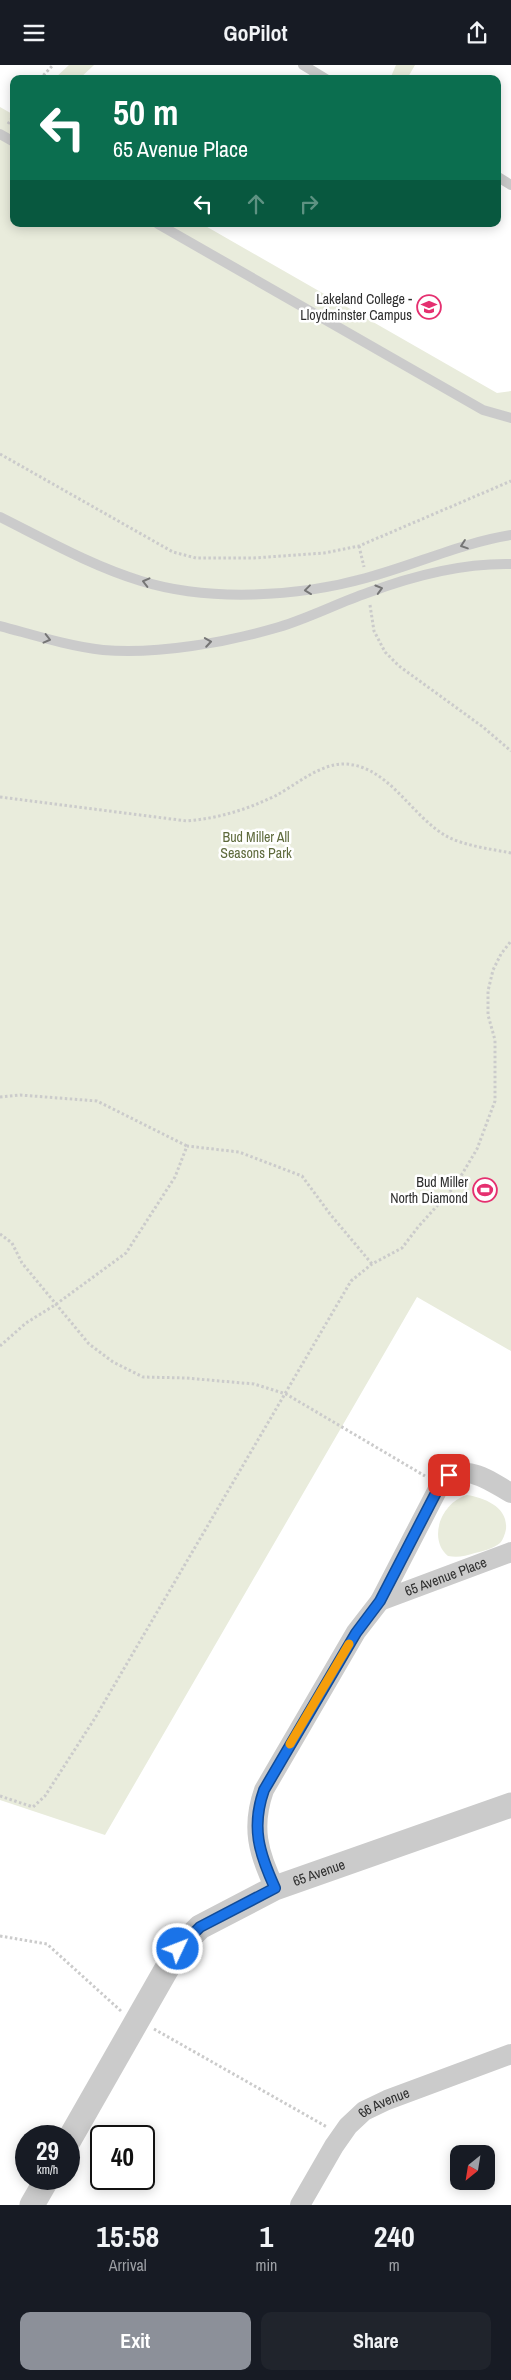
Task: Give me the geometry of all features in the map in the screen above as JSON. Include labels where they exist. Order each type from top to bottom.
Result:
[{"type":"street","name":"65 Avenue Place","points":[[275,1888],[261,1854],[256,1826],[258,1807],[264,1790],[356,1633],[380,1601],[440,1485],[449,1475],[462,1471],[479,1476],[511,1493]]},
{"type":"street","name":"65 Avenue Place","points":[[380,1601],[511,1552]]},
{"type":"street","name":"65 Avenue","points":[[78,2125],[178,1949],[200,1927],[275,1888],[511,1805]]},
{"type":"street","name":"66 Avenue","points":[[300,2205],[334,2146],[348,2126],[364,2111],[387,2100],[511,2054]]},
{"type":"street","points":[[32,2205],[41,2190]]},
{"type":"lane","points":[[303,65],[319,75]]},
{"type":"lane","points":[[163,227],[483,410],[511,418]]},
{"type":"lane","points":[[0,517],[85,559],[142,581],[197,592],[246,594],[309,590],[366,578],[479,540],[511,535]]},
{"type":"lane","points":[[0,626],[59,642],[104,650],[152,651],[228,639],[280,627],[369,592],[426,575],[484,563],[511,563]]},
{"type":"path","points":[[44,75],[53,65]]},
{"type":"path","points":[[0,454],[173,552],[196,558],[254,558],[324,553],[359,545],[511,481]]},
{"type":"path","points":[[359,545],[364,568]]},
{"type":"path","points":[[370,605],[374,631],[385,652],[511,751]]},
{"type":"path","points":[[0,797],[187,821],[246,809],[274,796],[326,767],[344,764],[373,772],[434,828],[449,837],[464,843],[511,853]]},
{"type":"path","points":[[0,1796],[33,1807],[45,1796],[95,1718],[351,1281],[372,1264],[402,1248],[455,1186],[477,1149],[495,1101],[495,1040],[488,1015],[488,991],[501,953],[511,941]]},
{"type":"path","points":[[0,1097],[20,1095],[97,1101],[187,1146],[239,1151],[302,1176],[330,1214],[372,1264]]},
{"type":"path","points":[[0,1347],[26,1323],[55,1305],[126,1253],[175,1177],[187,1146]]},
{"type":"path","points":[[0,1234],[12,1243],[22,1263],[89,1344],[113,1362],[143,1377],[186,1378],[254,1384],[286,1394],[424,1475]]},
{"type":"path","points":[[0,1936],[47,1944],[117,2008],[126,2013]]},
{"type":"path","points":[[153,2029],[327,2128]]},
{"type":"green space","points":[[69,65],[94,65],[83,75],[58,75]]},
{"type":"green space","points":[[396,65],[415,65],[409,75],[392,75]]},
{"type":"green space","name":"Bud Miller All Seasons Park","points":[[0,107],[10,113],[10,227],[207,227],[497,393],[511,391],[511,1351],[417,1297],[105,1835],[0,1800]]},
{"type":"green space","points":[[467,1495],[488,1501],[499,1509],[506,1521],[506,1529],[500,1543],[494,1547],[462,1556],[448,1556],[439,1540],[440,1521],[451,1505]]},
{"type":"slow traffic","points":[[290,1744],[349,1644]]},
{"type":"place","name":"Lakeland College - Lloydminster Campus","points":[[429,307]]},
{"type":"place","name":"Bud Miller North Diamond","points":[[485,1190]]},
{"type":"route","points":[[178,1949],[200,1927],[233,1908],[275,1888],[261,1854],[256,1826],[258,1807],[264,1790],[356,1633],[380,1601],[440,1485],[449,1475]]}]
